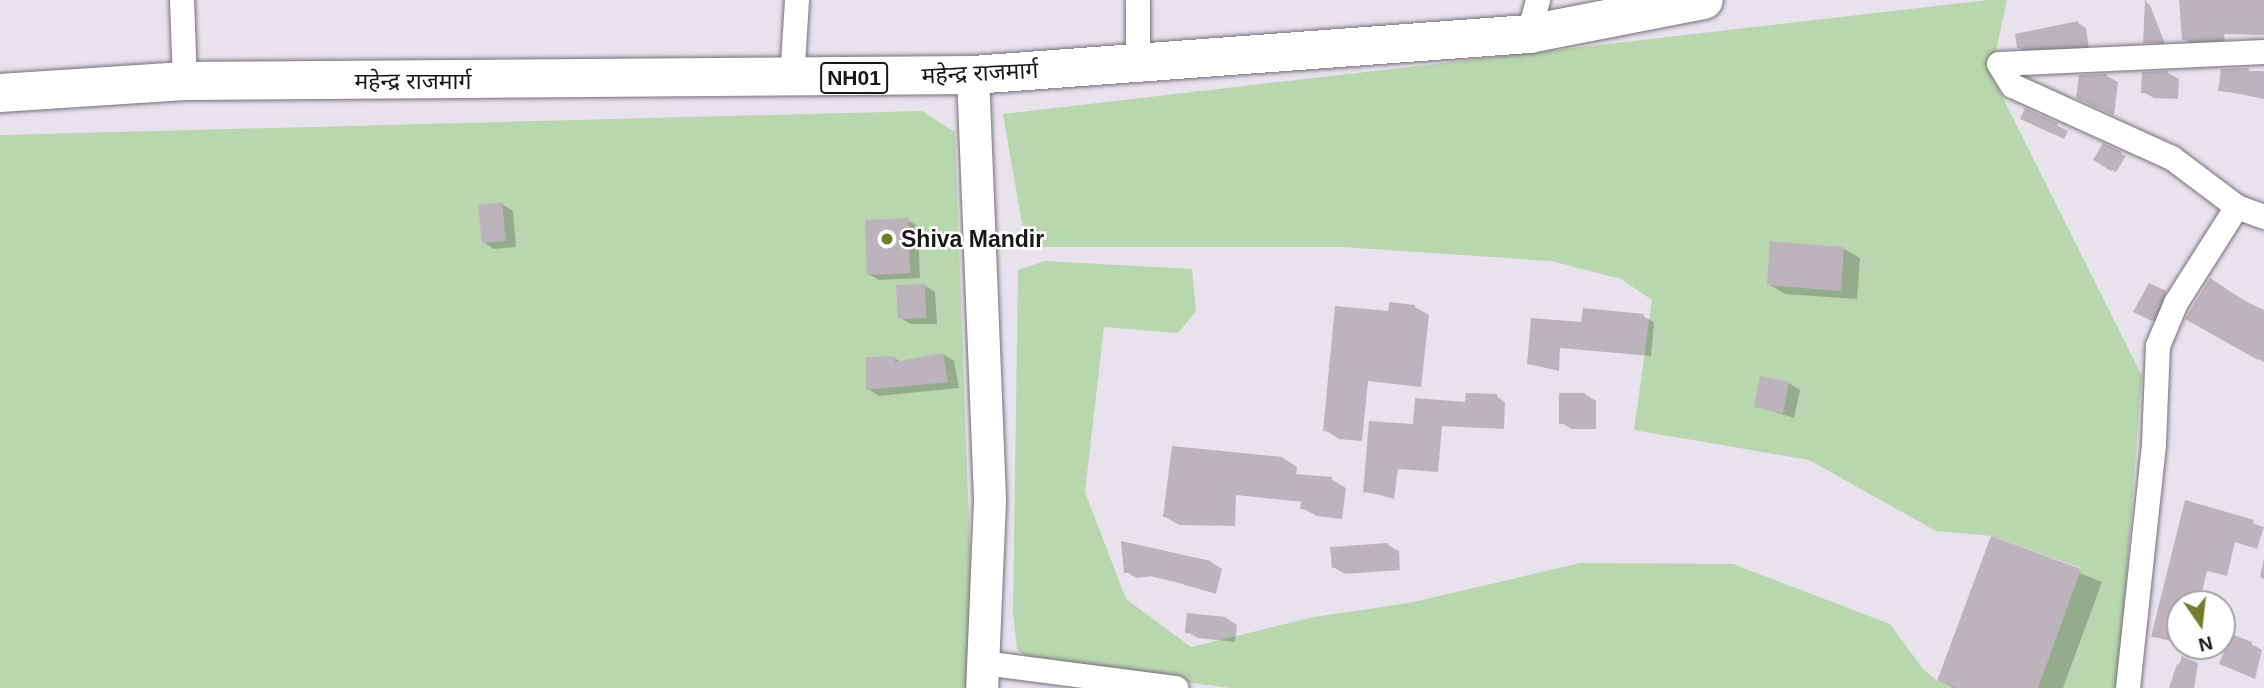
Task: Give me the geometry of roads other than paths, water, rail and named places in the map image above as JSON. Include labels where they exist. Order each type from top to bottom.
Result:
[{"type":"highway","name":"महेन्द्र राजमार्ग","points":[[0,93],[185,81],[792,80],[973,75],[1138,63],[1704,0]]},
{"type":"street","points":[[182,0],[185,81]]},
{"type":"street","points":[[792,80],[797,0]]},
{"type":"street","points":[[1138,0],[1138,63]]},
{"type":"street","points":[[2264,52],[1999,64],[2013,86],[2172,158],[2237,207],[2264,217]]},
{"type":"street","points":[[973,75],[990,501],[983,675],[1176,688]]},
{"type":"street","points":[[2128,688],[2154,444],[2158,346],[2176,303],[2237,207]]},
{"type":"place","name":"Shiva Mandir","points":[[887,239]]}]
